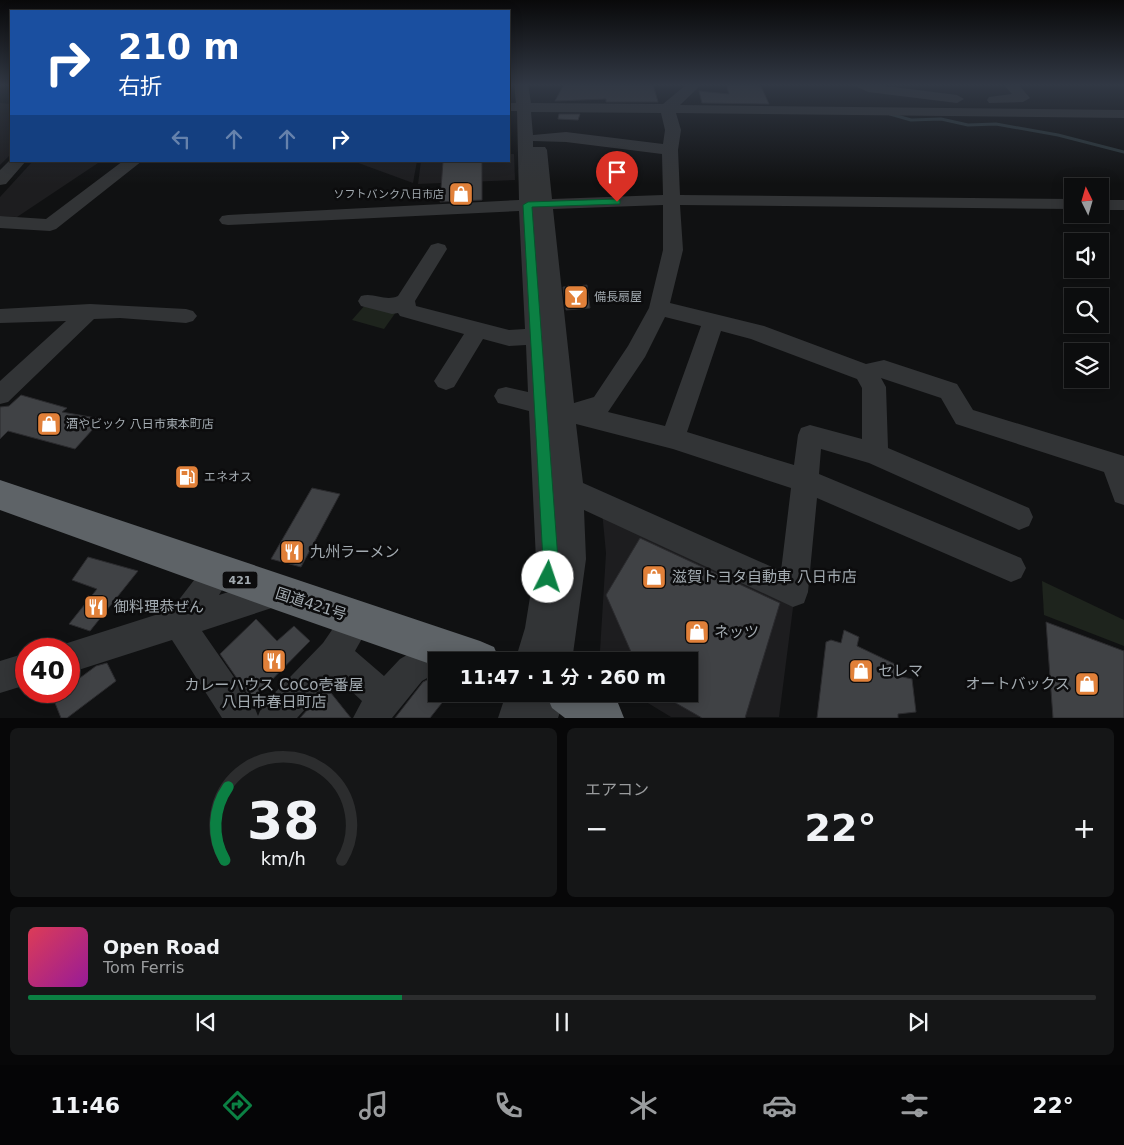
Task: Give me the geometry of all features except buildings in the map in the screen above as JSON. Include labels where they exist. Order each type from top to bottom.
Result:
[{"type":"highway","name":"国道421号","points":[[0,495],[454,652]]},
{"type":"highway","points":[[579,702],[604,718]]},
{"type":"street","points":[[524,118],[570,490],[572,559],[557,652]]},
{"type":"street","points":[[528,118],[538,138],[536,205],[537,336],[561,410],[550,560],[541,628],[534,652]]},
{"type":"street","points":[[561,410],[602,404],[637,351],[660,308],[673,250],[674,225],[671,200],[670,150],[673,130],[670,118]]},
{"type":"street","points":[[538,138],[566,137],[670,150]]},
{"type":"street","points":[[0,180],[17,162]]},
{"type":"street","points":[[0,222],[50,225],[133,162]]},
{"type":"street","points":[[228,220],[671,200],[1064,204]]},
{"type":"street","points":[[1109,205],[1124,205]]},
{"type":"street","points":[[368,301],[392,307],[405,302],[438,249]]},
{"type":"street","points":[[405,302],[407,311],[477,330],[509,338],[537,336]]},
{"type":"street","points":[[660,308],[756,332],[865,373],[884,369],[949,391],[965,417],[1120,466],[1124,492]]},
{"type":"street","points":[[0,316],[90,311],[186,316]]},
{"type":"street","points":[[0,395],[90,311]]},
{"type":"street","points":[[673,438],[713,322]]},
{"type":"street","points":[[446,381],[477,330]]},
{"type":"street","points":[[865,373],[874,387],[875,454]]},
{"type":"street","points":[[506,396],[673,438],[806,481],[1011,568]]},
{"type":"street","points":[[570,490],[793,592],[810,435],[875,454],[1019,516]]},
{"type":"street","points":[[179,624],[218,572]]},
{"type":"street","points":[[80,655],[276,592]]},
{"type":"street","points":[[274,718],[334,654],[358,619]]},
{"type":"street","points":[[179,624],[242,717]]},
{"type":"street","points":[[334,654],[377,708],[411,670],[445,649]]},
{"type":"street","points":[[0,676],[15,672]]},
{"type":"street","points":[[515,718],[520,702]]},
{"type":"street","points":[[541,718],[547,702]]},
{"type":"shaded area","points":[[0,118],[10,118],[10,155],[0,165]]},
{"type":"shaded area","points":[[510,154],[514,154],[515,180],[418,184],[421,162],[510,162]]},
{"type":"shaded area","points":[[32,162],[100,162],[17,217],[0,216],[0,197]]},
{"type":"shaded area","points":[[356,162],[417,162],[413,183]]},
{"type":"shaded area","points":[[366,304],[396,312],[384,329],[352,320]]},
{"type":"shaded area","name":"ネッツ","points":[[602,511],[794,600],[779,717],[671,717],[646,702],[698,702],[698,652],[600,652],[606,553]]},
{"type":"shaded area","points":[[1042,581],[1124,620],[1124,646],[1044,615]]},
{"type":"waterway","points":[[902,118],[911,120],[941,119],[968,125],[996,124],[1058,135],[1124,152]]},
{"type":"place","name":"ソフトバンク八日市店","points":[[461,194]]},
{"type":"place","name":"備長扇屋","points":[[576,297]]},
{"type":"place","name":"酒やビック 八日市東本町店","points":[[49,424]]},
{"type":"place","name":"エネオス","points":[[187,477]]},
{"type":"place","name":"九州ラーメン","points":[[292,552]]},
{"type":"place","name":"滋賀トヨタ自動車 八日市店","points":[[654,577]]},
{"type":"place","name":"御料理恭ぜん","points":[[96,607]]},
{"type":"place","name":"ネッツ","points":[[697,632]]},
{"type":"place","name":"カレーハウス CoCo壱番屋 八日市春日町店","points":[[274,661]]},
{"type":"place","name":"セレマ","points":[[861,671]]},
{"type":"place","name":"オートバックス","points":[[1087,684]]},
{"type":"route","points":[[548,577],[550,560],[528,205],[617,202]]}]
